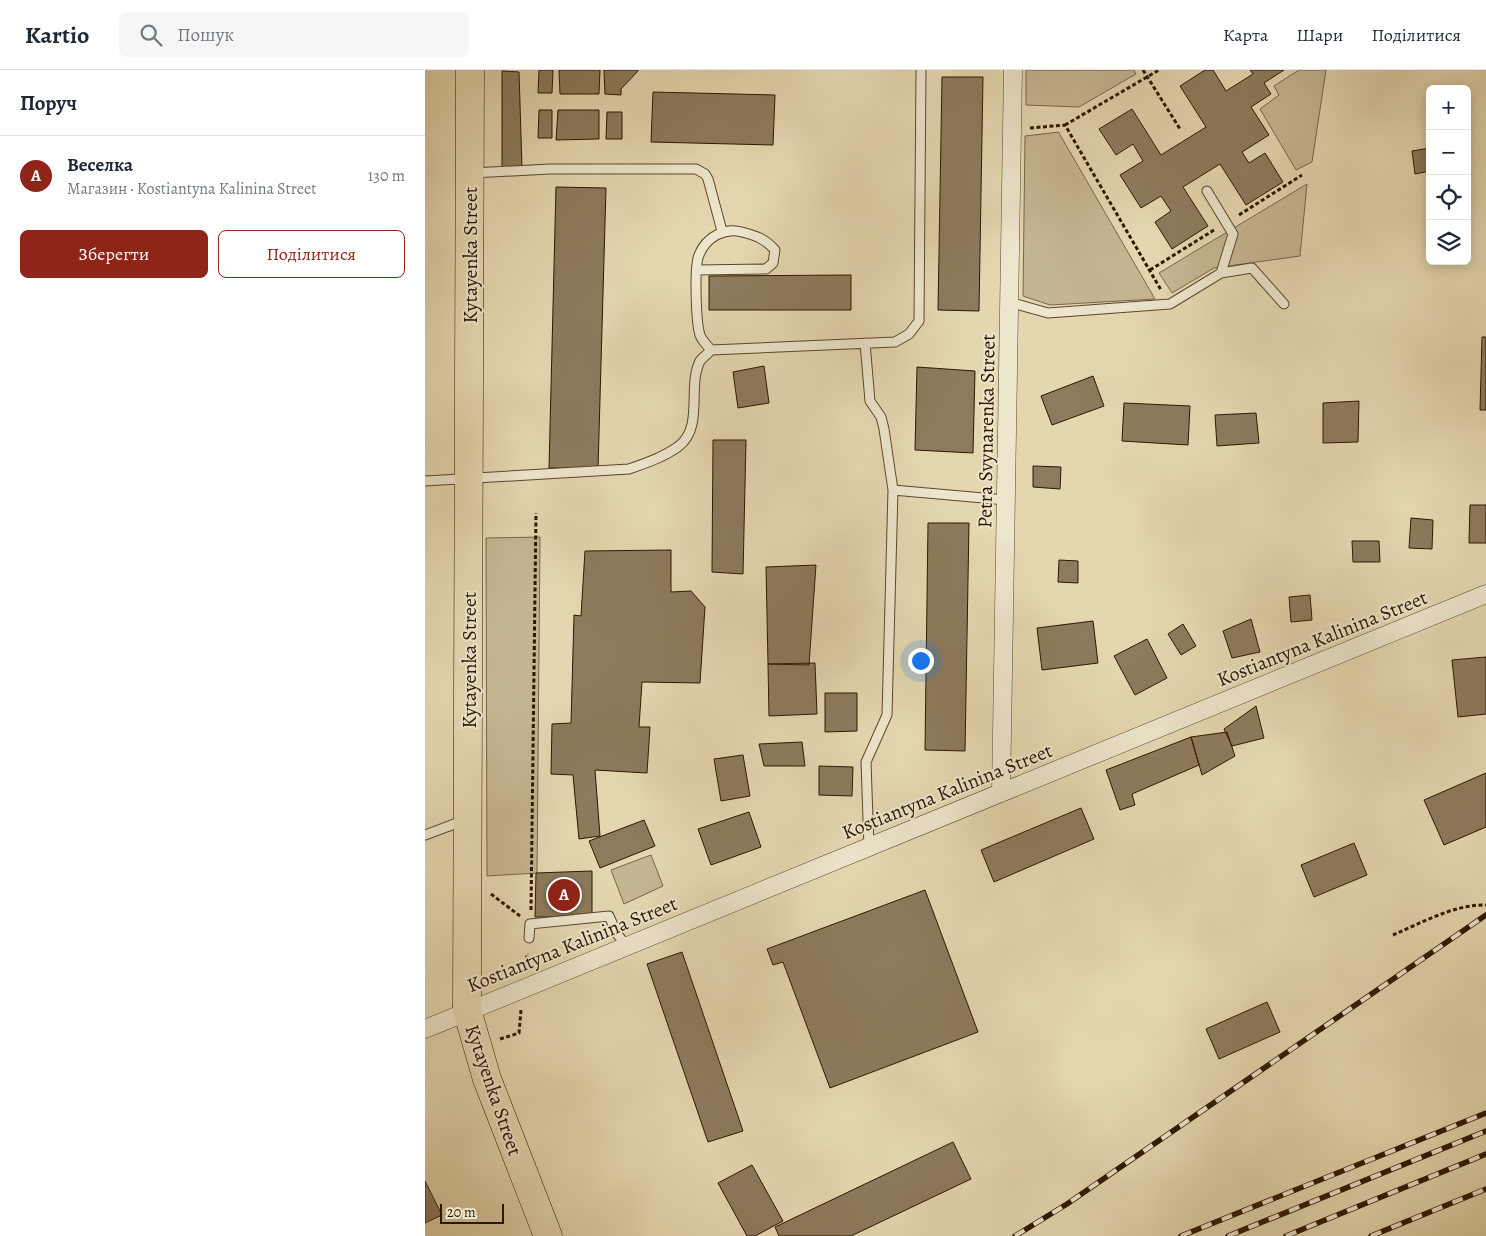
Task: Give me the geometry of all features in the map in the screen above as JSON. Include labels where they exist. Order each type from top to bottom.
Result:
[{"type":"main road","name":"Kytayenka Street","points":[[470,70],[467,1010],[487,1079],[548,1236]]},
{"type":"street","name":"Petra Svynarenka Street","points":[[1001,793],[1013,70]]},
{"type":"street","name":"Kostiantyna Kalinina Street","points":[[425,1028],[1486,594]]},
{"type":"lane","points":[[425,481],[629,469],[654,460],[679,446],[688,435],[693,422],[696,373],[701,359],[711,350],[895,342],[909,334],[919,321],[921,70]]},
{"type":"lane","points":[[470,173],[550,169],[696,168],[705,174],[708,179],[722,231]]},
{"type":"lane","points":[[1207,192],[1233,234],[1221,273]]},
{"type":"lane","points":[[697,270],[766,269],[773,263],[775,250],[767,241],[735,230],[722,231],[704,246],[698,256],[697,270],[698,325],[701,338],[711,350]]},
{"type":"lane","points":[[1009,302],[1048,313],[1170,304],[1221,273],[1252,268],[1283,304]]},
{"type":"lane","points":[[865,343],[870,400],[881,417],[893,490],[887,714],[866,762],[869,847]]},
{"type":"lane","points":[[893,490],[1006,500]]},
{"type":"lane","points":[[425,835],[468,819]]},
{"type":"lane","points":[[529,938],[530,924],[609,916],[617,934],[626,945]]},
{"type":"path","points":[[1143,70],[1180,129]]},
{"type":"path","points":[[1012,130],[1065,125],[1159,70]]},
{"type":"path","points":[[1065,125],[1165,296]]},
{"type":"path","points":[[530,924],[536,513]]},
{"type":"path","points":[[468,876],[530,924]]},
{"type":"path","points":[[1393,935],[1453,910],[1475,904],[1486,905]]},
{"type":"path","points":[[498,1040],[519,1033],[529,938]]},
{"type":"shaded area","points":[[1026,70],[1134,70],[1136,74],[1079,107],[1026,105]]},
{"type":"shaded area","points":[[1299,70],[1326,70],[1312,162],[1296,170],[1260,109],[1279,95],[1274,86]]},
{"type":"shaded area","points":[[1059,132],[1155,299],[1050,305],[1023,296],[1025,136]]},
{"type":"shaded area","points":[[1307,184],[1300,256],[1214,268],[1172,293],[1159,273]]},
{"type":"shaded area","points":[[540,537],[537,873],[487,876],[486,538]]},
{"type":"shaded area","points":[[651,855],[663,886],[624,904],[611,870]]},
{"type":"building","points":[[539,70],[553,70],[552,93],[538,93]]},
{"type":"building","points":[[559,70],[600,70],[599,94],[560,94]]},
{"type":"building","points":[[604,70],[638,71],[621,89],[621,95],[605,94]]},
{"type":"building","points":[[1205,70],[1213,70],[1226,91],[1253,74],[1250,70],[1284,70],[1264,83],[1271,94],[1251,107],[1269,135],[1242,152],[1249,163],[1265,153],[1283,182],[1246,205],[1220,164],[1183,187],[1208,226],[1172,249],[1155,222],[1171,211],[1161,196],[1141,208],[1120,175],[1143,161],[1133,144],[1116,155],[1099,129],[1132,109],[1161,155],[1206,127],[1180,86]]},
{"type":"building","points":[[502,71],[519,72],[522,168],[502,168]]},
{"type":"building","points":[[942,77],[983,77],[979,311],[938,310]]},
{"type":"building","points":[[653,92],[775,95],[773,145],[651,142]]},
{"type":"building","points":[[539,110],[552,110],[552,138],[538,138]]},
{"type":"building","points":[[558,110],[599,110],[599,139],[556,140]]},
{"type":"building","points":[[607,112],[622,112],[622,139],[606,139]]},
{"type":"building","points":[[1426,149],[1426,172],[1415,174],[1412,151]]},
{"type":"building","points":[[556,187],[606,188],[598,469],[549,468]]},
{"type":"building","points":[[851,275],[851,310],[709,310],[709,276]]},
{"type":"building","points":[[1482,337],[1486,337],[1486,410],[1480,410]]},
{"type":"building","points":[[764,366],[769,403],[738,408],[733,372]]},
{"type":"building","points":[[917,367],[975,371],[973,453],[915,450]]},
{"type":"building","points":[[1093,376],[1104,406],[1052,425],[1041,396]]},
{"type":"building","points":[[1359,401],[1358,442],[1323,443],[1323,403]]},
{"type":"building","points":[[1124,403],[1190,406],[1188,445],[1122,441]]},
{"type":"building","points":[[1256,413],[1259,443],[1217,446],[1215,415]]},
{"type":"building","points":[[713,440],[746,440],[743,574],[712,572]]},
{"type":"building","points":[[1033,466],[1061,467],[1060,489],[1033,487]]},
{"type":"building","points":[[1470,505],[1486,505],[1486,543],[1469,543]]},
{"type":"building","points":[[1411,518],[1433,520],[1432,549],[1409,548]]},
{"type":"building","points":[[928,523],[969,523],[965,751],[925,750]]},
{"type":"building","points":[[1352,541],[1379,541],[1380,562],[1353,562]]},
{"type":"building","points":[[671,550],[671,592],[691,591],[705,607],[700,683],[642,682],[639,727],[650,727],[647,773],[595,770],[600,836],[579,839],[573,775],[551,774],[552,724],[571,723],[574,615],[581,616],[585,551]]},
{"type":"building","points":[[1059,560],[1078,561],[1078,583],[1058,582]]},
{"type":"building","points":[[816,565],[809,665],[768,664],[766,567]]},
{"type":"building","points":[[1310,595],[1312,620],[1291,622],[1289,597]]},
{"type":"building","points":[[1251,619],[1260,652],[1232,658],[1223,631]]},
{"type":"building","points":[[1093,621],[1098,663],[1042,670],[1037,628]]},
{"type":"building","points":[[1183,624],[1196,646],[1181,655],[1168,634]]},
{"type":"building","points":[[1147,639],[1167,678],[1135,695],[1114,656]]},
{"type":"building","points":[[1486,657],[1486,714],[1458,717],[1452,660]]},
{"type":"building","points":[[815,663],[817,714],[769,716],[768,664]]},
{"type":"building","points":[[825,693],[857,693],[857,731],[825,732]]},
{"type":"building","points":[[1256,706],[1264,738],[1232,746],[1224,729]]},
{"type":"building","points":[[1227,732],[1235,756],[1202,775],[1191,737]]},
{"type":"building","points":[[1191,737],[1199,765],[1132,794],[1135,805],[1120,810],[1106,770]]},
{"type":"building","points":[[802,742],[805,766],[764,766],[759,744]]},
{"type":"building","points":[[743,755],[750,796],[721,801],[714,759]]},
{"type":"building","points":[[819,766],[853,767],[852,796],[819,795]]},
{"type":"building","points":[[1486,773],[1486,827],[1444,845],[1424,800]]},
{"type":"building","points":[[1081,808],[1094,839],[994,882],[981,850]]},
{"type":"building","points":[[749,812],[761,847],[711,865],[698,829]]},
{"type":"building","points":[[644,820],[655,846],[600,868],[589,841]]},
{"type":"building","points":[[1354,843],[1367,875],[1314,897],[1301,865]]},
{"type":"building","points":[[592,871],[592,917],[535,917],[536,873]]},
{"type":"building","points":[[925,890],[978,1032],[830,1088],[783,962],[773,965],[767,949]]},
{"type":"building","points":[[682,952],[743,1131],[708,1142],[647,964]]},
{"type":"building","points":[[1267,1002],[1280,1032],[1219,1059],[1206,1029]]},
{"type":"building","points":[[953,1142],[971,1179],[851,1236],[779,1236],[775,1227]]},
{"type":"building","points":[[752,1165],[783,1221],[755,1236],[747,1236],[718,1183]]},
{"type":"building","points":[[425,1181],[442,1215],[425,1223]]},
{"type":"railway","points":[[1015,1236],[1067,1204],[1486,915]]},
{"type":"railway","points":[[1181,1236],[1486,1113]]},
{"type":"railway","points":[[1228,1236],[1486,1131]]},
{"type":"railway","points":[[1286,1236],[1486,1154]]},
{"type":"railway","points":[[1371,1236],[1486,1189]]},
{"type":"place","name":"Веселка","points":[[564,895]]}]
